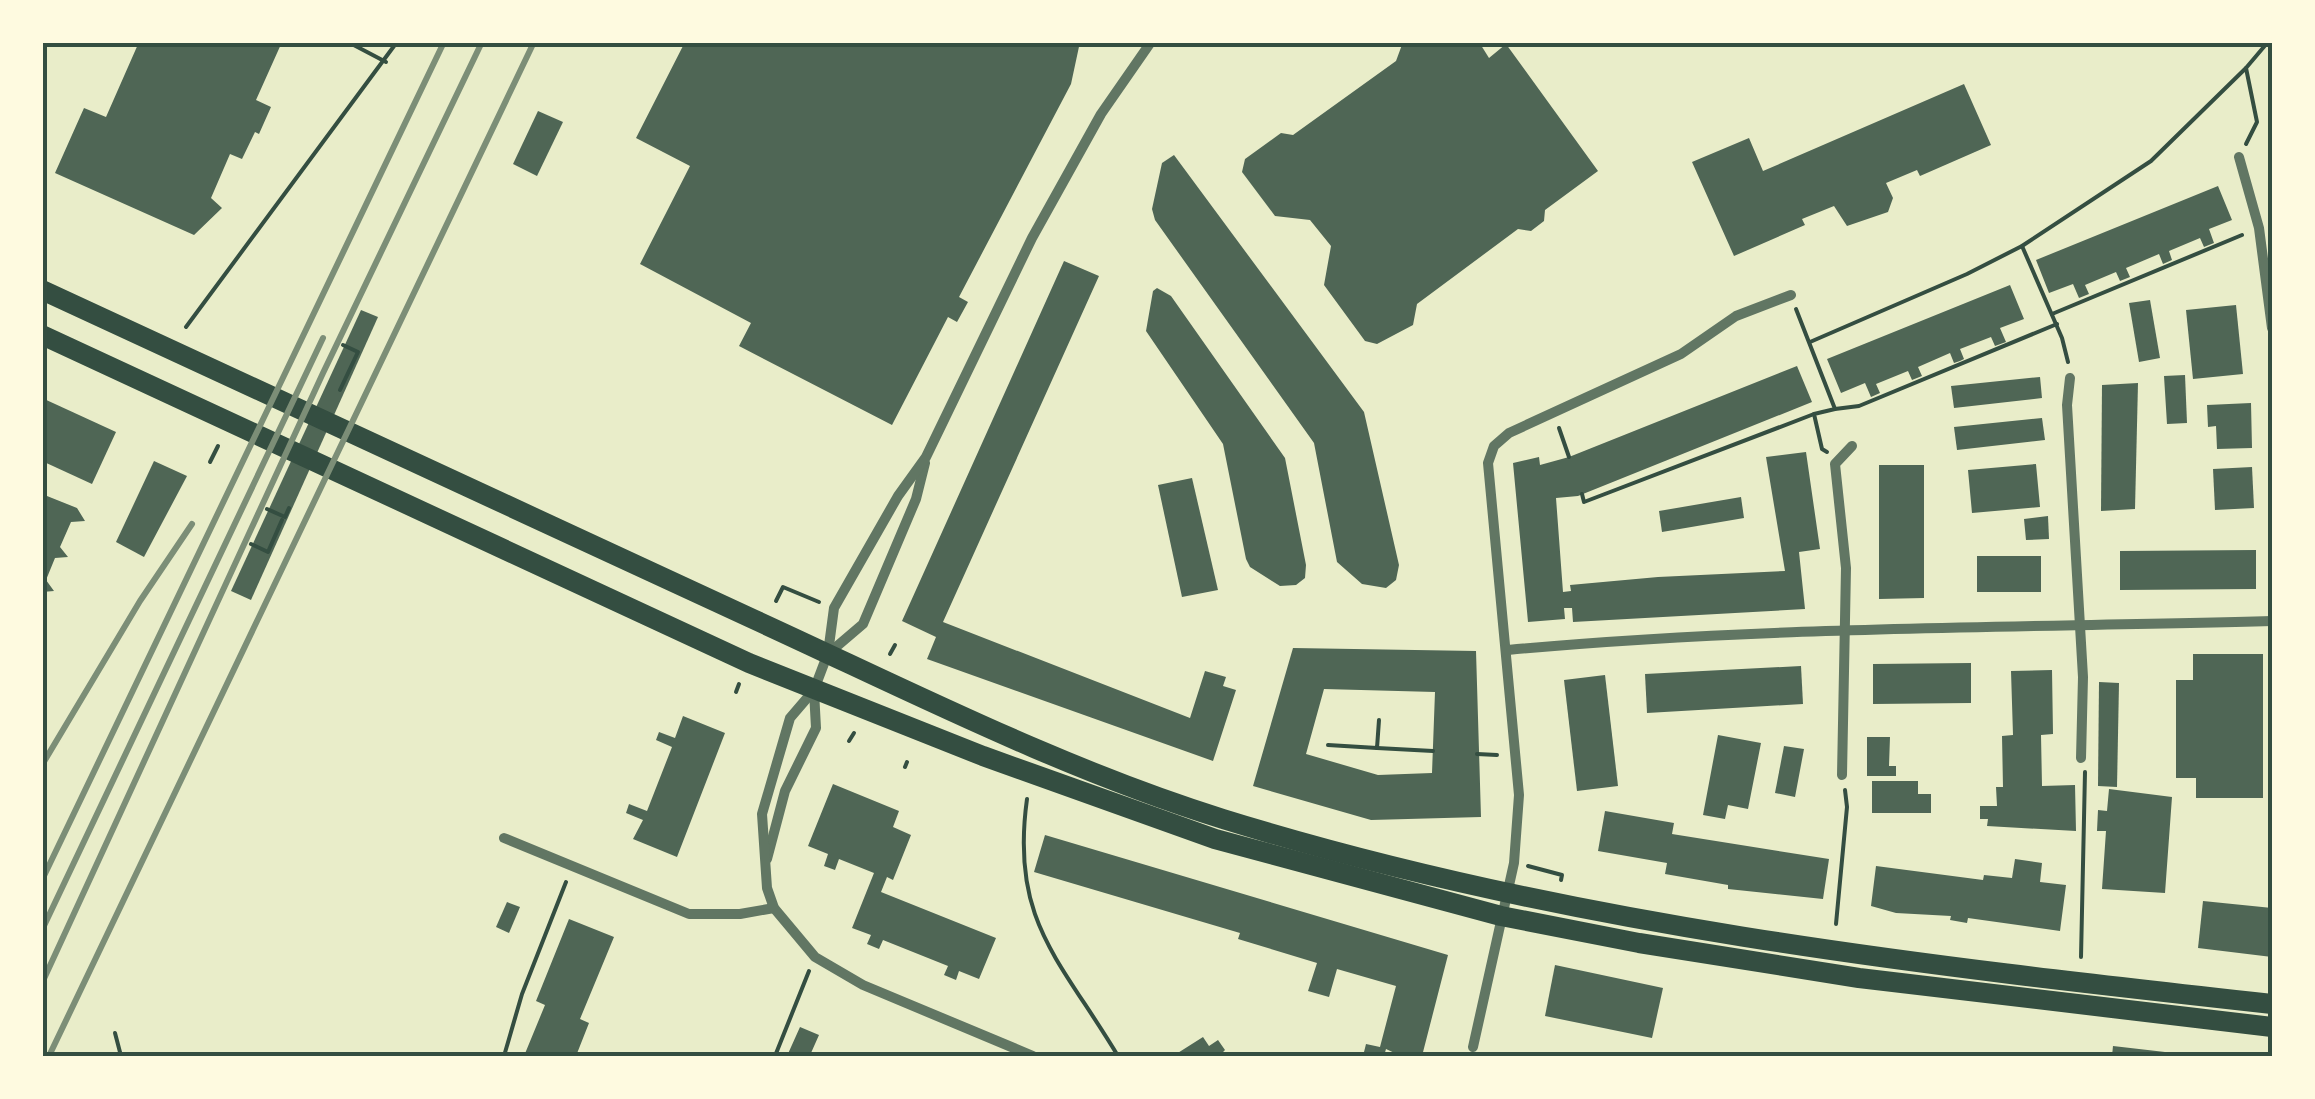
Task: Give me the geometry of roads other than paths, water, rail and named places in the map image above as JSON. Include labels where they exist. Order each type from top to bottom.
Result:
[{"type":"main road","points":[[42,290],[828,654],[1125,786],[1275,834],[1506,894],[1792,946],[2272,1004]]},
{"type":"main road","points":[[42,335],[814,690],[1199,834],[1501,916],[1799,970],[2272,1027]]},
{"type":"street","points":[[1033,1056],[863,985],[815,957],[774,908],[760,834],[769,775],[790,718],[814,690],[828,654],[834,608],[888,512],[926,457],[1032,238],[1101,114],[1151,42]]},
{"type":"street","points":[[2239,156],[2259,228],[2272,328]]},
{"type":"street","points":[[1473,1047],[1514,862],[1518,756],[1488,464],[1494,446],[1505,436],[1553,412],[1681,354],[1736,316],[1791,295]]},
{"type":"street","points":[[2070,378],[2067,405],[2083,677],[2081,758]]},
{"type":"street","points":[[1842,775],[1846,750],[1842,629],[1846,568],[1837,458],[1852,446]]},
{"type":"street","points":[[828,654],[863,624],[916,499],[926,457]]},
{"type":"street","points":[[1508,650],[1640,637],[1842,629],[2272,621]]},
{"type":"street","points":[[765,869],[785,791],[816,728],[814,690]]},
{"type":"street","points":[[504,838],[689,914],[774,908]]},
{"type":"railway","points":[[42,880],[444,42]]},
{"type":"railway","points":[[42,983],[323,373],[482,42]]},
{"type":"railway","points":[[49,1056],[534,42]]},
{"type":"railway","points":[[42,930],[323,338]]},
{"type":"railway","points":[[42,765],[140,601],[192,524]]}]
